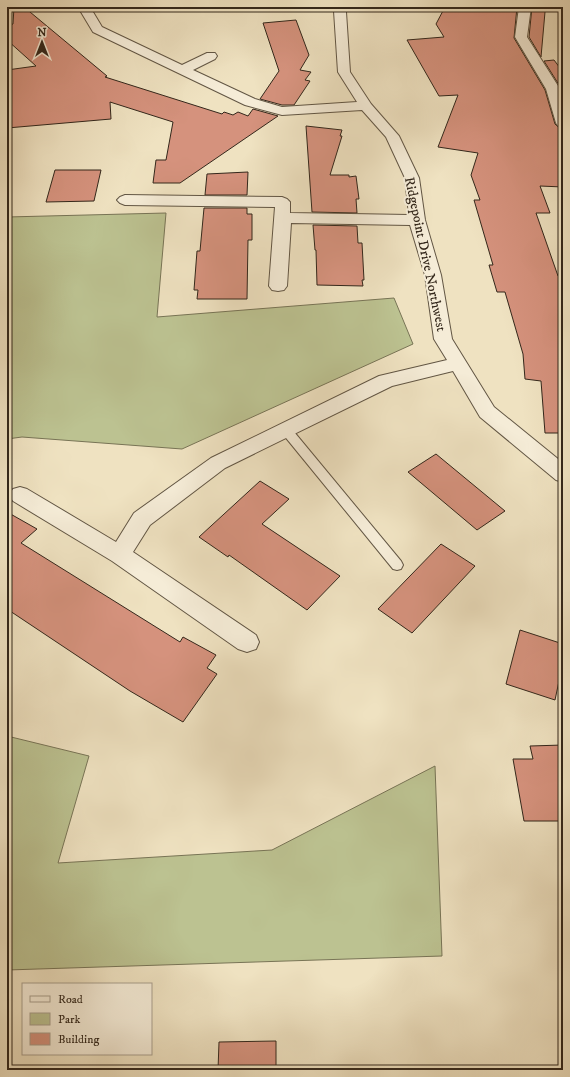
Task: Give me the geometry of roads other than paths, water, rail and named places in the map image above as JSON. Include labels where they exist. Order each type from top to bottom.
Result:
[{"type":"street","points":[[84,7],[97,28],[250,102],[282,110],[366,106]]},
{"type":"street","name":"Ridgepoint Drive Northwest","points":[[344,7],[340,11],[344,72],[366,106],[392,136],[412,178],[416,220],[433,275],[443,339],[487,412],[563,474]]},
{"type":"street","points":[[525,7],[521,37],[553,89],[563,123]]},
{"type":"street","points":[[182,70],[211,56]]},
{"type":"street","points":[[125,200],[282,202],[278,286]]},
{"type":"street","points":[[282,218],[416,220]]},
{"type":"street","points":[[120,555],[142,519],[218,463],[386,381],[458,364]]},
{"type":"street","points":[[20,495],[120,555],[247,642]]},
{"type":"lane","points":[[286,430],[397,565]]}]
